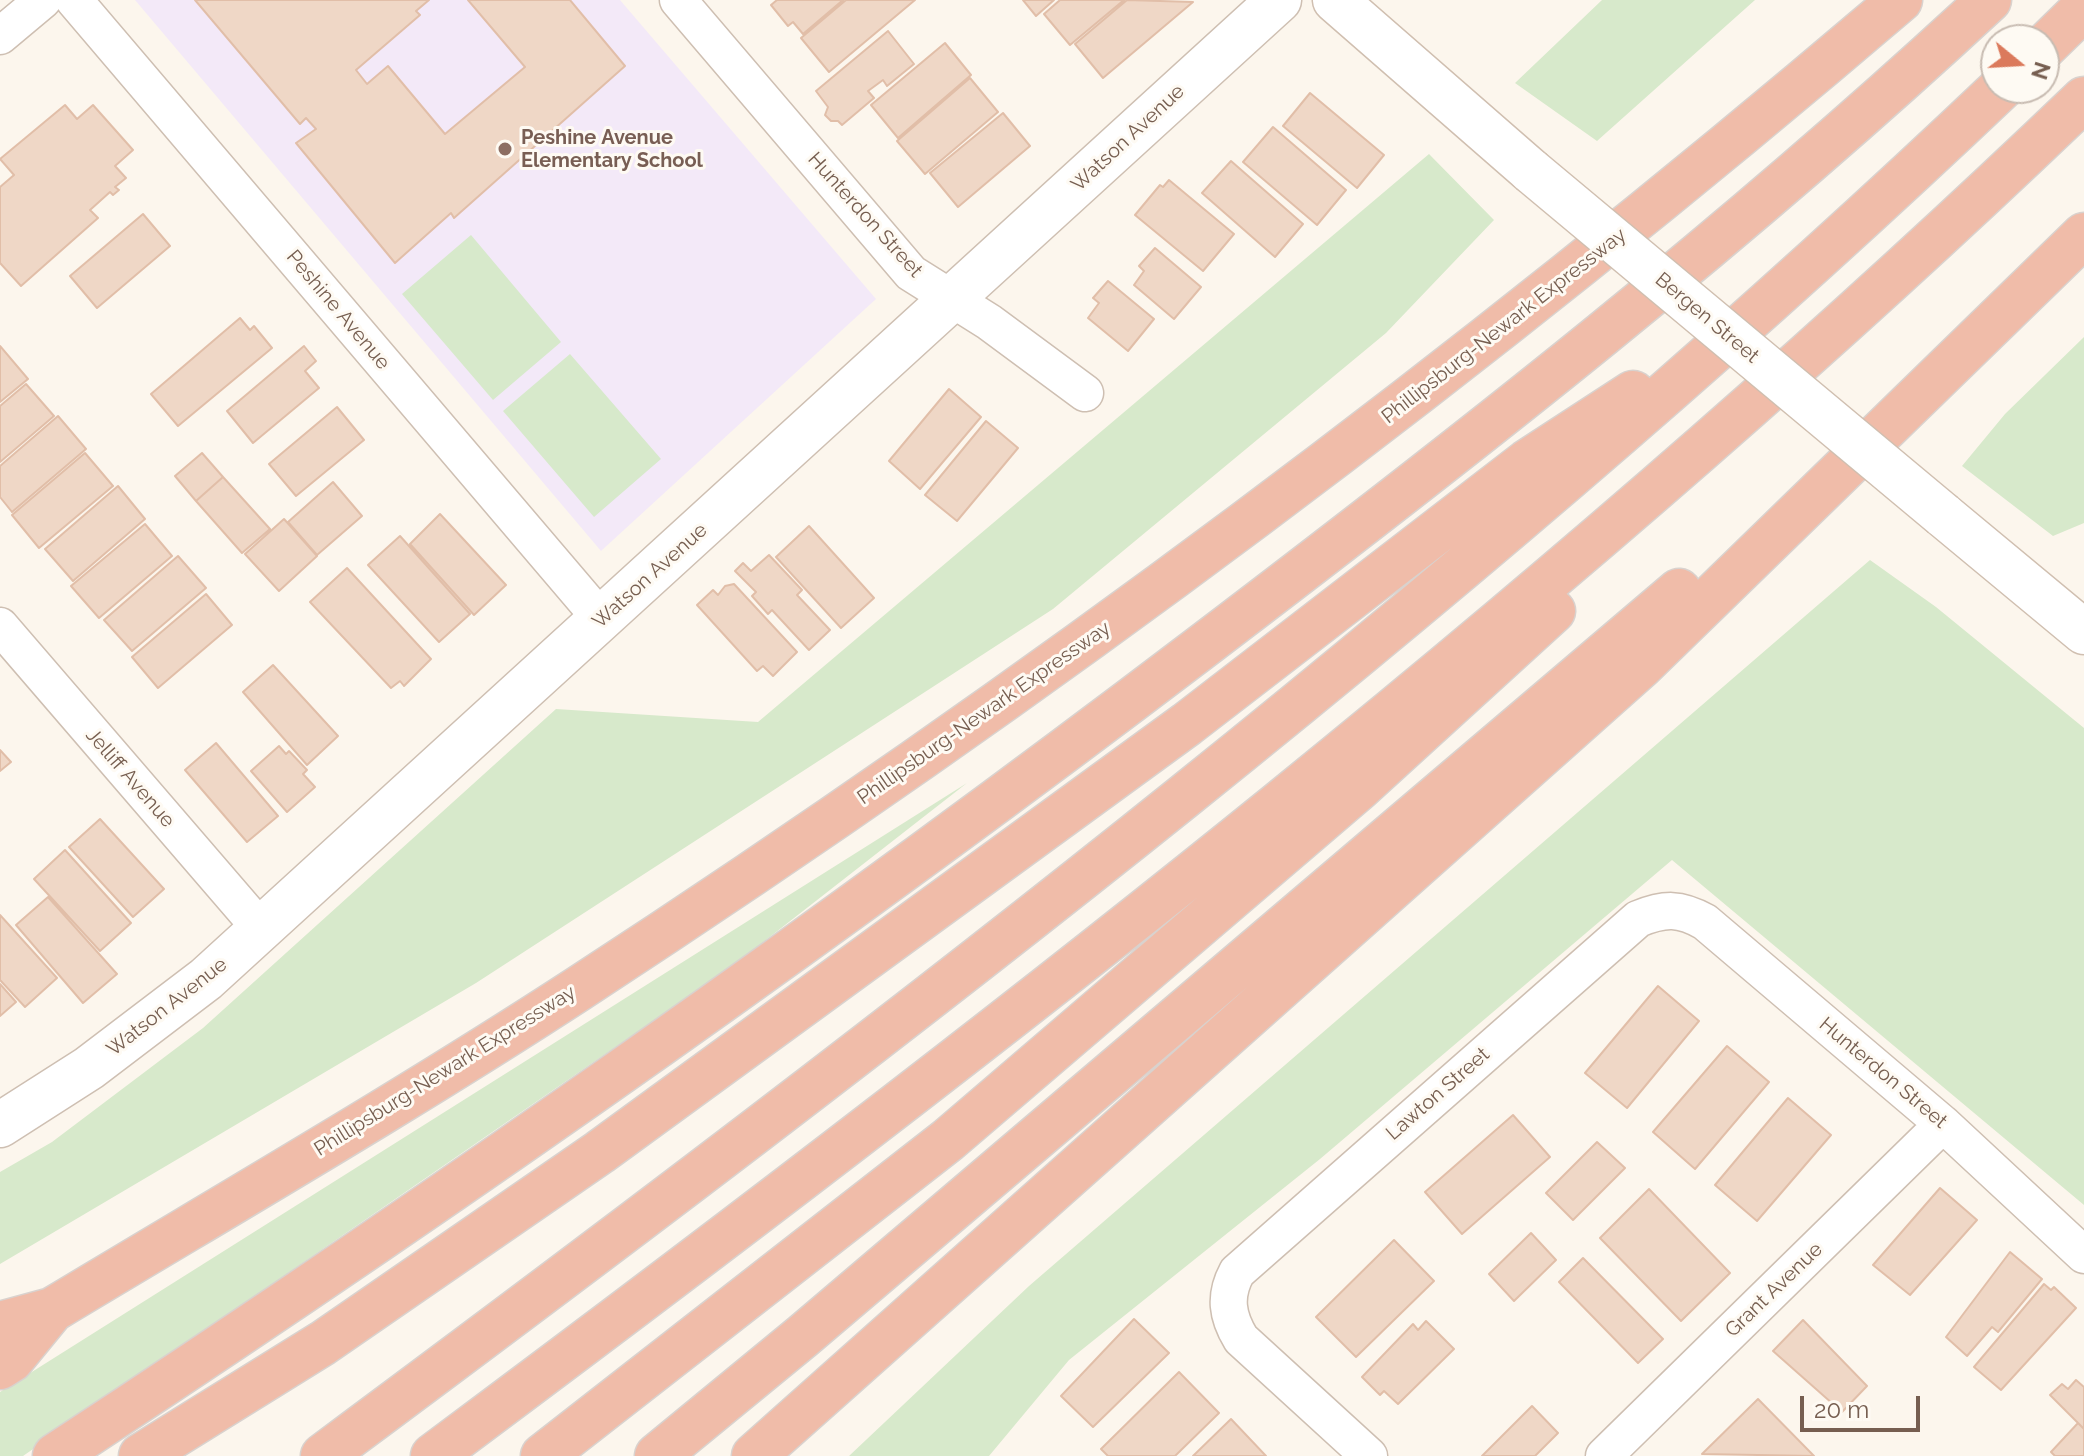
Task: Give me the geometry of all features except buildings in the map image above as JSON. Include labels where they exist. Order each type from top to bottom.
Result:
[{"type":"highway","name":"Phillipsburg-Newark Expressway","points":[[0,1324],[52,1310],[574,992],[1003,701],[1241,528],[1476,349],[1662,201],[1900,0]]},
{"type":"highway","points":[[55,1456],[293,1299],[877,891],[998,802],[1544,385],[1723,238],[1989,0]]},
{"type":"highway","points":[[2060,31],[2084,8]]},
{"type":"highway","points":[[433,1456],[815,1167],[1267,811],[1629,512],[1838,329],[2084,99]]},
{"type":"highway","points":[[323,1456],[779,1112],[1125,842],[1423,600],[1772,302],[1984,104]]},
{"type":"highway","points":[[754,1456],[1564,736],[1741,571],[2084,235]]},
{"type":"highway","points":[[543,1456],[948,1140],[1359,788],[1528,634],[1897,273]]},
{"type":"highway","points":[[141,1456],[323,1343],[469,1245],[817,996],[1174,734],[1527,462],[1772,302]]},
{"type":"highway","points":[[657,1456],[803,1336],[1965,349]]},
{"type":"highway","points":[[0,1367],[11,1360],[52,1310]]},
{"type":"street","points":[[0,36],[43,0]]},
{"type":"street","name":"Peshine Avenue","points":[[74,0],[602,620]]},
{"type":"street","name":"Hunterdon Street","points":[[678,0],[911,273],[953,299],[1085,393]]},
{"type":"street","name":"Watson Avenue","points":[[0,1125],[129,1039],[206,979],[1279,0]]},
{"type":"street","name":"Bergen Street","points":[[1335,0],[1531,171],[2084,632]]},
{"type":"street","name":"Jelliff Avenue","points":[[0,626],[261,929]]},
{"type":"street","name":"Hunterdon Street","points":[[1670,909],[1687,912],[1705,922],[1943,1124],[2084,1255]]},
{"type":"street","name":"Lawton Street","points":[[1369,1456],[1241,1339],[1234,1327],[1227,1301],[1229,1287],[1245,1261],[1638,919],[1670,909]]},
{"type":"street","name":"Grant Avenue","points":[[1604,1456],[1943,1124]]},
{"type":"shaded area","name":"Peshine Avenue Elementary School","points":[[135,0],[620,0],[876,299],[601,551]]},
{"type":"green space","points":[[1602,0],[1755,0],[1597,141],[1515,83]]},
{"type":"green space","points":[[1429,154],[1494,220],[1386,333],[1053,609],[476,983],[0,1264],[0,1172],[52,1142],[203,1028],[556,709],[758,722]]},
{"type":"green space","points":[[471,235],[561,342],[493,400],[402,294]]},
{"type":"green space","points":[[2084,337],[2084,523],[2053,536],[1962,466],[2005,414]]},
{"type":"green space","points":[[570,354],[661,459],[594,517],[503,411]]},
{"type":"green space","points":[[1870,560],[1936,607],[2084,728],[2084,1205],[1672,860],[1320,1159],[1069,1360],[989,1456],[849,1456],[1029,1286]]},
{"type":"green space","points":[[967,783],[730,968],[23,1456],[0,1456],[0,1392]]},
{"type":"place","name":"Peshine Avenue Elementary School","points":[[505,149]]}]
